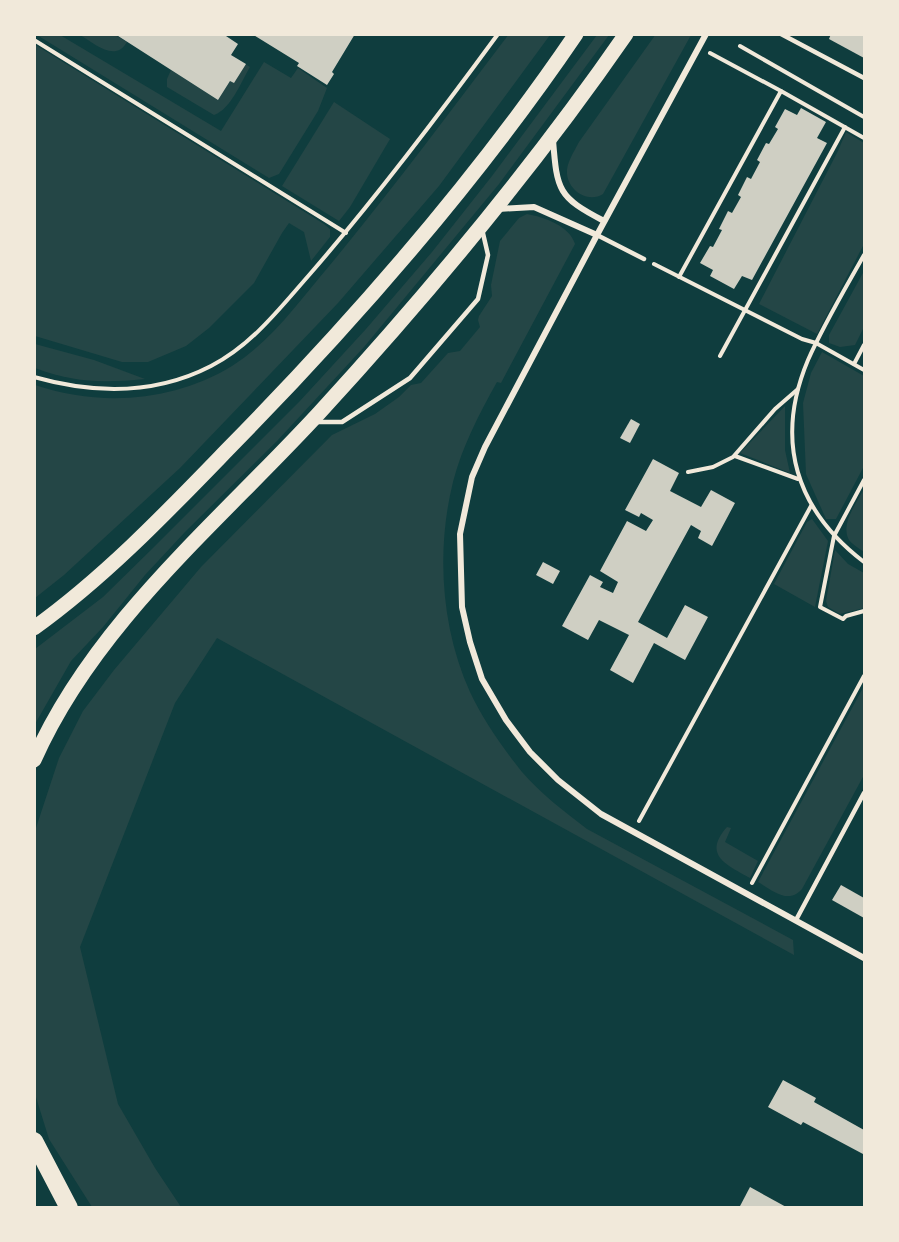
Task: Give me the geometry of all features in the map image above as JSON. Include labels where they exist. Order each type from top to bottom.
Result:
[{"type":"highway","points":[[34,1141],[69,1208]]},
{"type":"main road","points":[[34,628],[57,612],[114,562],[264,412],[383,284],[492,150],[576,34]]},
{"type":"main road","points":[[34,760],[63,705],[108,638],[140,599],[310,422],[417,303],[482,225],[626,34]]},
{"type":"street","points":[[706,34],[597,234],[472,477],[460,534],[462,607],[482,679],[506,720],[530,752],[582,801],[633,832],[864,958]]},
{"type":"street","points":[[552,134],[556,178],[566,197],[580,208],[604,221]]},
{"type":"street","points":[[494,209],[534,207],[597,234]]},
{"type":"lane","points":[[781,34],[864,78]]},
{"type":"lane","points":[[310,422],[342,422],[410,378],[478,299],[488,255],[482,225]]},
{"type":"lane","points":[[597,234],[644,259]]},
{"type":"lane","points":[[796,920],[864,793]]},
{"type":"path","points":[[34,377],[90,388],[127,389],[163,384],[197,373],[229,356],[261,329],[346,232],[498,34]]},
{"type":"path","points":[[34,40],[346,232]]},
{"type":"path","points":[[740,46],[864,117]]},
{"type":"path","points":[[699,47],[864,138]]},
{"type":"path","points":[[679,277],[781,91]]},
{"type":"path","points":[[720,356],[845,127]]},
{"type":"path","points":[[864,255],[816,343],[798,388],[792,432],[799,480],[811,506],[834,536],[864,562]]},
{"type":"path","points":[[644,259],[802,339],[816,343],[864,370]]},
{"type":"path","points":[[854,364],[864,345]]},
{"type":"path","points":[[688,472],[713,467],[735,456],[775,409],[798,388]]},
{"type":"path","points":[[735,456],[799,480]]},
{"type":"path","points":[[864,480],[834,536],[820,607],[843,619],[864,611]]},
{"type":"path","points":[[633,832],[811,506]]},
{"type":"path","points":[[746,894],[864,676]]},
{"type":"shaded area","points":[[509,34],[550,35],[439,186],[338,303],[180,468],[64,575],[35,598],[35,385],[60,392],[110,398],[161,394],[209,378],[246,356],[285,319],[353,237]]},
{"type":"shaded area","points":[[656,34],[691,35],[603,194],[592,197],[580,194],[572,186],[567,174],[571,158],[579,142]]},
{"type":"shaded area","points":[[37,35],[60,35],[221,131],[264,62],[291,78],[298,68],[327,88],[318,111],[279,174],[269,178]]},
{"type":"shaded area","points":[[80,35],[115,35],[127,42],[117,51],[111,51]]},
{"type":"shaded area","points":[[597,35],[609,35],[499,184],[364,347],[277,441],[185,532],[71,661],[35,724],[35,649],[103,597],[299,402],[366,329],[432,252],[492,176]]},
{"type":"shaded area","points":[[34,44],[324,224],[330,229],[330,237],[311,261],[304,232],[289,223],[254,283],[209,328],[186,346],[148,362],[122,362],[35,336]]},
{"type":"shaded area","points":[[245,64],[250,67],[235,94],[226,107],[214,115],[167,87],[167,79],[171,70],[218,100],[230,81]]},
{"type":"shaded area","points":[[334,102],[390,139],[350,207],[339,221],[282,186]]},
{"type":"shaded area","points":[[846,132],[864,143],[864,244],[817,334],[759,304]]},
{"type":"shaded area","points":[[527,214],[541,217],[562,227],[575,244],[501,383],[497,382],[484,406],[466,443],[453,482],[444,534],[444,588],[447,615],[460,667],[475,702],[501,744],[522,772],[553,802],[587,829],[793,940],[794,955],[217,638],[175,703],[80,947],[118,1104],[155,1168],[181,1207],[92,1207],[49,1139],[35,1094],[35,831],[59,758],[83,711],[114,670],[201,567],[332,435],[375,414],[399,397],[411,385],[421,383],[448,353],[460,351],[480,327],[479,316],[492,296],[491,285],[500,241],[519,218]]},
{"type":"shaded area","points":[[864,271],[864,327],[855,345],[840,347],[829,343],[829,335]]},
{"type":"shaded area","points":[[35,344],[94,360],[145,379],[89,381],[49,373],[35,368]]},
{"type":"shaded area","points":[[822,352],[864,376],[864,466],[836,519],[826,519],[806,474],[803,403],[811,373]]},
{"type":"shaded area","points":[[785,406],[785,450],[790,473],[740,453]]},
{"type":"shaded area","points":[[864,489],[864,552],[849,540],[847,527],[850,513]]},
{"type":"shaded area","points":[[812,519],[828,541],[815,607],[774,584],[807,522]]},
{"type":"shaded area","points":[[835,550],[848,564],[864,573],[864,608],[840,614],[828,607],[826,601]]},
{"type":"shaded area","points":[[864,686],[864,775],[802,889],[791,896],[774,892],[758,882]]},
{"type":"shaded area","points":[[727,827],[731,828],[725,842],[758,861],[750,878],[726,864],[717,852],[720,837]]},
{"type":"building","points":[[115,34],[223,34],[238,44],[231,55],[246,64],[234,83],[230,81],[218,100]]},
{"type":"building","points":[[252,34],[355,34],[332,72],[334,74],[327,85],[297,66],[299,63]]},
{"type":"building","points":[[831,34],[864,34],[864,58],[829,39]]},
{"type":"building","points":[[801,108],[826,122],[817,138],[827,143],[752,280],[742,276],[734,289],[710,276],[713,270],[700,263],[710,246],[713,247],[728,211],[732,213],[741,197],[738,195],[747,177],[751,179],[760,162],[757,160],[766,143],[769,144],[778,129],[775,127],[785,109],[797,115]]},
{"type":"building","points":[[631,419],[640,424],[630,443],[620,438]]},
{"type":"building","points":[[653,459],[679,473],[670,491],[701,507],[711,490],[735,503],[712,546],[698,538],[701,531],[691,525],[638,622],[667,638],[685,605],[708,617],[685,660],[654,643],[633,683],[610,670],[629,635],[599,620],[588,640],[562,626],[590,575],[603,582],[600,587],[613,593],[618,582],[600,571],[627,521],[646,531],[653,520],[641,513],[639,517],[625,510]]},
{"type":"building","points":[[543,562],[560,571],[553,584],[536,575]]},
{"type":"building","points":[[841,885],[864,898],[864,918],[832,900]]},
{"type":"building","points":[[783,1080],[816,1098],[814,1102],[864,1130],[863,1154],[803,1122],[801,1125],[768,1107]]},
{"type":"building","points":[[750,1187],[788,1208],[739,1208]]}]
